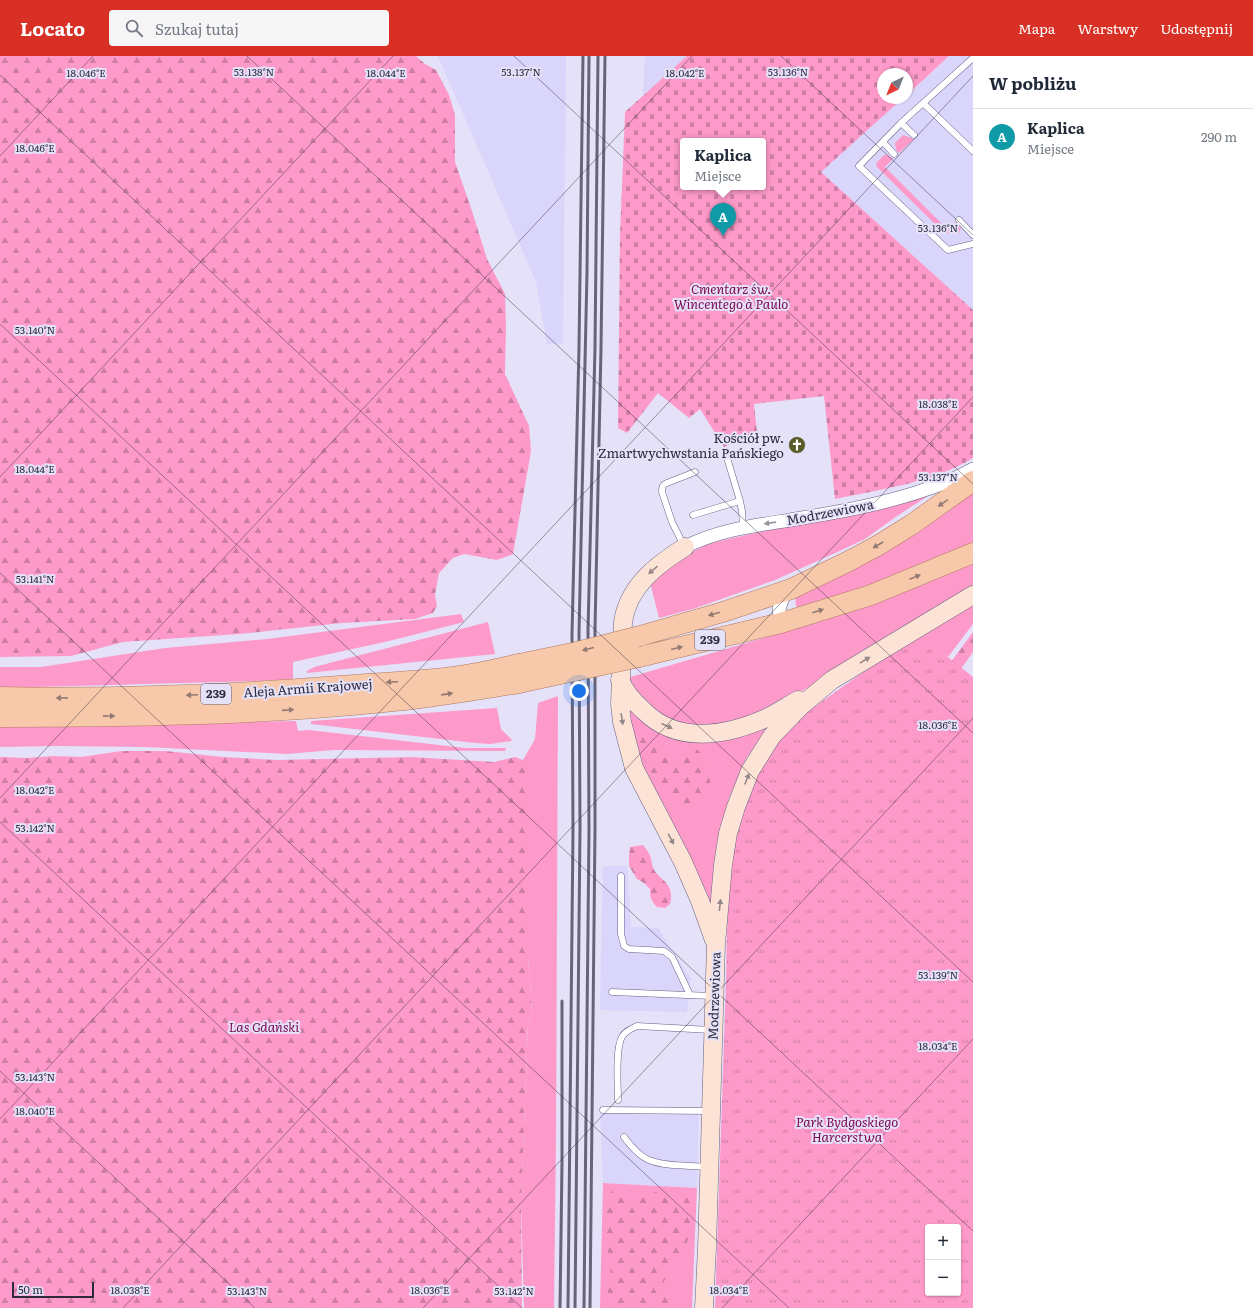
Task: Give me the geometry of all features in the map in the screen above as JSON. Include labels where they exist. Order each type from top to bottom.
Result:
[{"type":"main road","name":"239","points":[[785,591],[850,561],[877,546],[956,494],[973,481]]},
{"type":"main road","name":"239","points":[[781,623],[871,595],[973,553]]},
{"type":"main road","name":"Aleja Armii Krajowej","points":[[0,697],[42,698],[176,696],[271,692],[384,682],[431,680],[471,674],[577,652],[640,636],[722,612],[785,591]]},
{"type":"main road","name":"Aleja Armii Krajowej","points":[[0,718],[180,715],[284,710],[384,702],[519,683],[639,657],[781,623]]},
{"type":"street","name":"Modrzewiowa","points":[[704,1308],[716,944],[700,901],[683,862],[634,768],[622,722],[620,704],[624,613],[629,600],[649,573],[667,558],[685,547],[703,539],[743,527],[802,518],[908,496],[950,481],[973,469]]},
{"type":"street","points":[[781,623],[779,609],[785,591]]},
{"type":"street","points":[[620,680],[624,689],[632,700],[648,715],[671,728],[684,733],[698,734],[710,734],[730,730],[765,719],[973,594]]},
{"type":"street","points":[[716,944],[723,865],[728,833],[750,771],[772,736],[802,705],[832,680]]},
{"type":"lane","points":[[973,58],[901,123],[859,166],[948,250],[973,244]]},
{"type":"lane","points":[[923,103],[973,151]]},
{"type":"lane","points":[[901,123],[914,135]]},
{"type":"lane","points":[[883,142],[894,154]]},
{"type":"lane","points":[[959,220],[973,235]]},
{"type":"lane","points":[[728,460],[740,501],[743,527]]},
{"type":"lane","points":[[685,547],[672,522],[662,488],[666,483],[695,472]]},
{"type":"lane","points":[[693,516],[740,501]]},
{"type":"lane","points":[[621,876],[621,934],[624,946],[629,949],[664,951],[672,956],[690,995]]},
{"type":"lane","points":[[612,992],[714,996]]},
{"type":"lane","points":[[618,1100],[618,1048],[622,1037],[628,1030],[637,1026],[713,1030]]},
{"type":"lane","points":[[603,1110],[711,1111]]},
{"type":"lane","points":[[624,1137],[631,1146],[648,1160],[663,1164],[709,1167]]},
{"type":"shaded area","points":[[438,56],[566,56],[563,344],[547,344],[536,282]]},
{"type":"shaded area","points":[[645,56],[687,56],[643,96]]},
{"type":"shaded area","points":[[950,56],[973,56],[973,310],[821,172],[896,104],[913,104],[913,90]]},
{"type":"shaded area","points":[[603,866],[627,866],[631,927],[658,928],[691,979],[687,1012],[600,1010]]},
{"type":"shaded area","points":[[600,1107],[699,1107],[697,1188],[603,1183]]},
{"type":"green space","points":[[0,56],[416,56],[425,64],[436,70],[449,95],[455,115],[455,162],[487,259],[505,294],[505,374],[529,426],[531,451],[513,554],[497,560],[464,554],[453,558],[439,573],[435,595],[437,606],[433,613],[415,619],[342,623],[239,634],[123,642],[71,656],[0,657]]},
{"type":"green space","name":"Cmentarz św. Wincentego à Paulo","points":[[687,56],[949,56],[913,89],[913,68],[877,68],[877,104],[896,104],[821,172],[973,310],[973,458],[941,474],[906,484],[835,499],[824,396],[754,404],[757,432],[724,447],[700,409],[689,418],[658,393],[627,433],[618,428],[620,234],[625,112]]},
{"type":"green space","points":[[903,135],[914,139],[899,153],[896,150],[895,143]]},
{"type":"green space","points":[[884,155],[887,155],[893,159],[885,167],[947,229],[955,222],[961,228],[959,233],[944,233],[877,167],[877,162]]},
{"type":"green space","points":[[973,489],[973,546],[893,579],[800,610],[796,606],[795,596]]},
{"type":"green space","points":[[934,492],[865,539],[833,554],[775,580],[693,609],[659,618],[650,582],[677,559],[711,543]]},
{"type":"green space","points":[[973,560],[973,585],[762,716],[720,729],[685,728],[647,705],[627,678],[814,623],[935,577]]},
{"type":"green space","points":[[973,601],[973,624],[948,657],[940,651],[908,644]]},
{"type":"green space","points":[[461,614],[464,622],[389,641],[293,662],[293,680],[0,688],[0,667],[41,667],[165,648],[267,639]]},
{"type":"green space","points":[[488,622],[495,654],[307,673],[307,671],[314,667]]},
{"type":"green space","points":[[973,632],[973,652],[958,673],[948,666]]},
{"type":"green space","name":"Park Bydgoskiego Harcerstwa","points":[[908,644],[925,644],[940,651],[973,677],[973,1308],[715,1308],[730,867],[741,813],[765,757],[803,715],[862,673]]},
{"type":"green space","points":[[558,696],[554,1308],[524,1308],[521,1201],[528,1025],[532,1010],[528,956],[523,760],[535,739],[538,703]]},
{"type":"green space","points":[[627,701],[663,732],[773,721],[747,757],[729,798],[719,833],[712,921],[633,745]]},
{"type":"green space","points":[[497,708],[501,729],[512,740],[511,741],[490,744],[475,743],[311,724],[311,721]]},
{"type":"green space","points":[[296,721],[298,731],[309,730],[465,748],[506,748],[505,751],[334,750],[287,754],[145,747],[0,747],[0,727]]},
{"type":"green space","points":[[639,732],[649,735],[658,741],[663,747],[662,752],[671,765],[674,766],[680,764],[683,750],[687,747],[692,747],[700,752],[707,768],[711,791],[704,803],[683,806],[676,804],[671,800],[647,766],[639,748]]},
{"type":"green space","name":"Las Gdański","points":[[121,751],[166,751],[223,757],[277,760],[411,757],[494,762],[515,757],[523,760],[526,771],[529,826],[528,956],[532,1010],[528,1025],[521,1205],[522,1308],[0,1308],[0,757],[81,757]]},
{"type":"green space","points":[[643,845],[651,858],[653,868],[667,883],[670,890],[670,904],[665,908],[657,907],[655,905],[651,899],[650,889],[637,879],[629,866],[630,847]]},
{"type":"green space","points":[[603,1183],[697,1188],[692,1308],[600,1308]]},
{"type":"green space","points":[[612,1191],[622,1193],[627,1201],[631,1202],[656,1192],[676,1196],[681,1194],[687,1197],[692,1208],[689,1219],[692,1226],[681,1262],[670,1270],[662,1285],[654,1289],[657,1293],[669,1291],[670,1297],[668,1308],[605,1308],[611,1267],[605,1238],[605,1204]]},
{"type":"railway","points":[[568,1308],[573,831],[572,634],[579,348],[583,56]]},
{"type":"railway","points":[[575,1308],[580,829],[579,633],[587,272],[589,56]]},
{"type":"railway","points":[[584,1308],[589,831],[588,630],[595,348],[598,56]]},
{"type":"railway","points":[[590,1308],[595,830],[595,629],[605,56]]},
{"type":"railway","points":[[560,1308],[562,1001]]},
{"type":"place","name":"Kaplica","points":[[723,236]]},
{"type":"place","name":"Kościół pw. Zmartwychwstania Pańskiego","points":[[797,445]]}]
